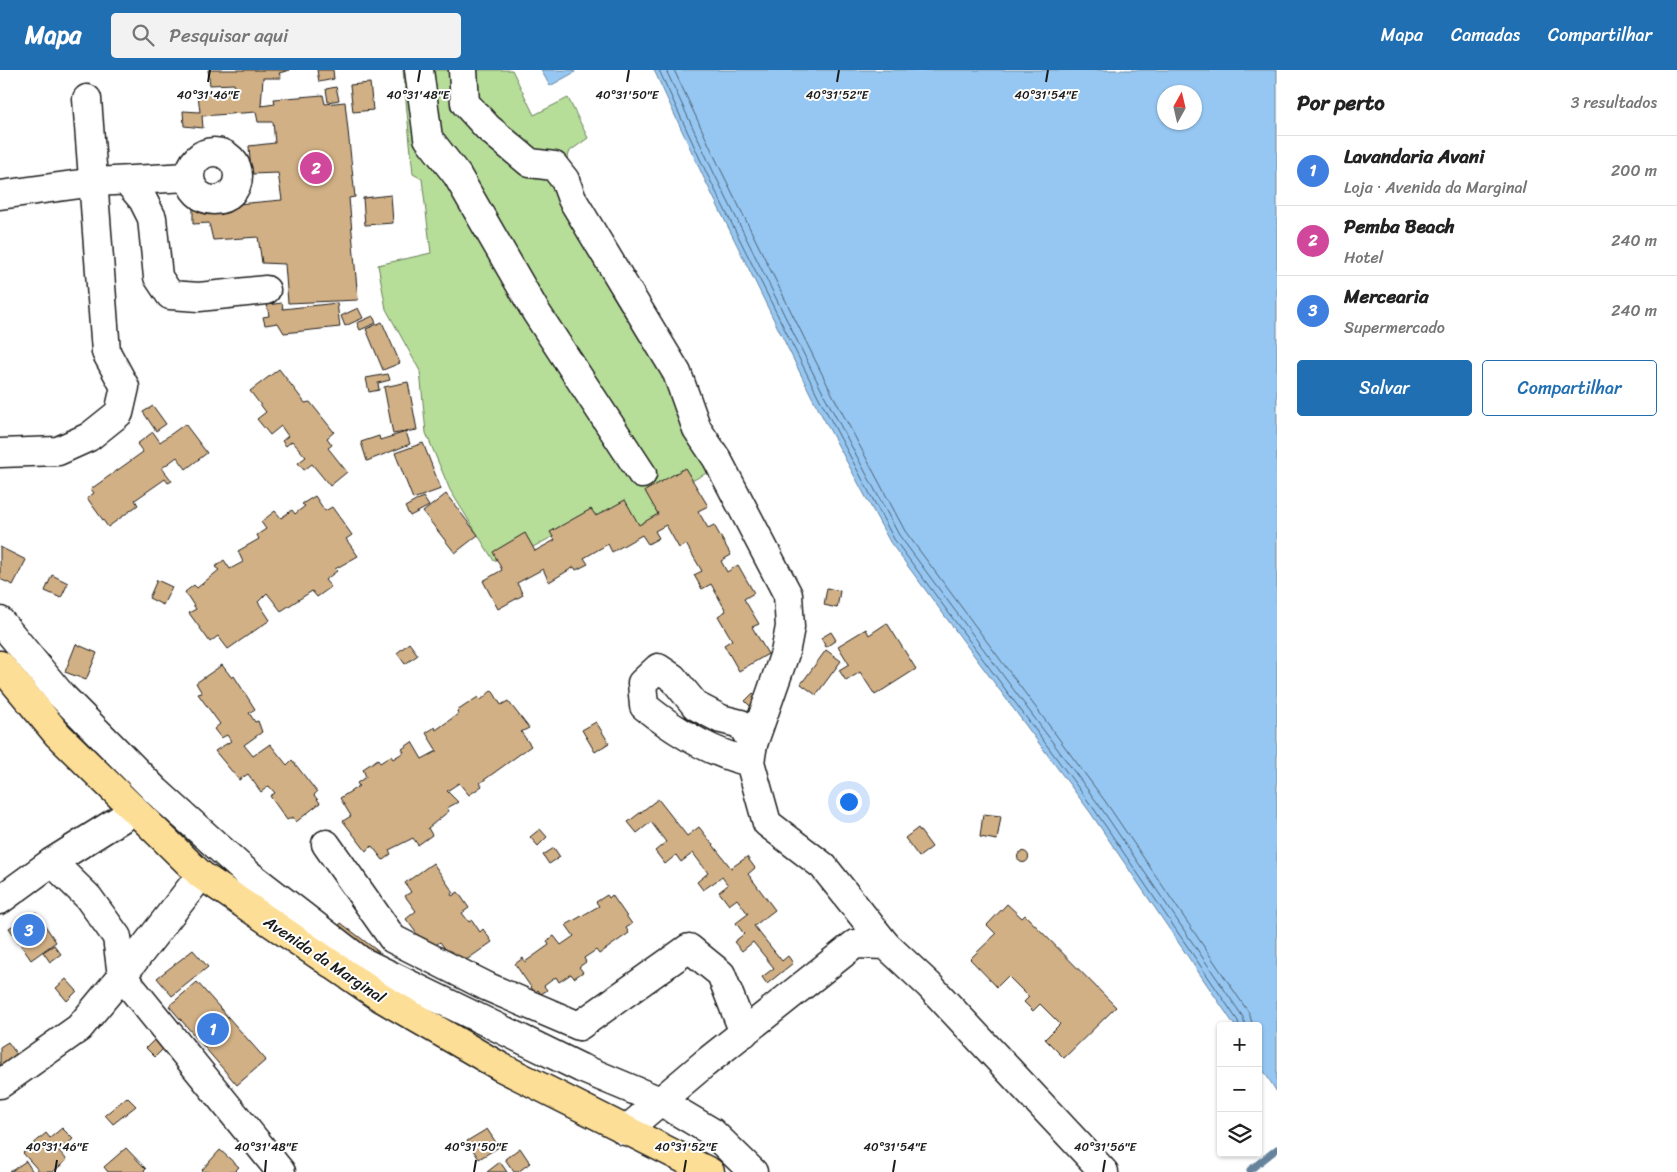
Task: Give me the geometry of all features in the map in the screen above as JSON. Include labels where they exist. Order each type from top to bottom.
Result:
[{"type":"main road","name":"Avenida da Marginal","points":[[0,665],[58,735],[201,875],[380,997],[501,1067],[625,1131],[710,1172]]},
{"type":"street","points":[[419,70],[428,138],[457,175],[536,312],[642,474]]},
{"type":"street","points":[[463,70],[466,103],[482,122],[530,163],[554,166],[565,180],[577,207],[677,373],[697,429],[717,459],[788,595],[790,627],[785,653],[752,753],[767,823],[823,866],[886,944],[929,985],[1104,1172]]},
{"type":"street","points":[[0,453],[58,451],[89,437],[120,413],[125,387],[106,352],[95,182],[87,99]]},
{"type":"street","points":[[0,195],[95,182],[188,177]]},
{"type":"street","points":[[127,181],[143,200],[152,218],[158,277],[170,295],[199,297],[266,290]]},
{"type":"street","points":[[0,621],[60,695],[156,791],[247,873],[361,961],[581,1068],[660,1101],[712,1132],[753,1172]]},
{"type":"street","points":[[0,900],[52,862],[135,810]]},
{"type":"street","points":[[326,844],[393,939],[488,987],[579,1026],[689,948],[721,974],[744,1033]]},
{"type":"street","points":[[52,862],[88,898],[117,937],[122,976],[281,1172]]},
{"type":"street","points":[[0,1084],[79,1028],[201,875]]},
{"type":"street","points":[[625,1131],[855,944],[886,944]]},
{"type":"green space","points":[[403,70],[512,70],[534,115],[568,98],[588,138],[570,151],[558,183],[612,295],[718,467],[652,502],[662,520],[641,530],[600,520],[596,514],[531,548],[527,543],[494,561],[450,490],[426,433],[420,371],[386,309],[378,265],[431,253],[422,179],[413,174]]},
{"type":"water","points":[[541,70],[574,70],[575,72],[550,86]]},
{"type":"water","points":[[654,70],[1277,70],[1277,1092],[1262,1068],[1262,1022],[1232,1022],[1090,812],[890,542],[812,397],[703,176]]},
{"type":"building","points":[[208,70],[290,70],[279,73],[281,78],[263,78],[261,106],[275,104],[274,99],[323,95],[325,104],[345,102],[355,197],[349,198],[358,300],[288,303],[285,264],[262,263],[258,237],[213,240],[209,223],[193,224],[193,208],[282,200],[278,173],[251,174],[249,146],[275,143],[273,122],[258,122],[256,112],[202,116],[203,128],[184,126],[183,111],[200,112],[198,95],[236,93],[234,84],[210,85]]},
{"type":"building","points":[[317,70],[333,70],[334,79],[319,82]]},
{"type":"building","points":[[370,83],[373,110],[353,112],[350,85]]},
{"type":"building","points":[[336,87],[339,100],[328,102],[326,89]]},
{"type":"building","points":[[391,195],[393,223],[365,225],[363,198]]},
{"type":"building","points":[[282,303],[283,309],[337,303],[340,327],[284,333],[278,323],[265,325],[263,317],[269,316],[267,305]]},
{"type":"building","points":[[358,308],[363,318],[345,326],[341,316]]},
{"type":"building","points":[[373,316],[376,323],[360,330],[357,323]]},
{"type":"building","points":[[382,322],[400,363],[383,370],[366,329]]},
{"type":"building","points":[[279,369],[305,403],[310,402],[334,432],[327,438],[332,445],[328,448],[347,472],[330,486],[312,464],[304,470],[298,463],[306,457],[292,441],[286,446],[282,441],[288,436],[281,426],[270,435],[257,419],[266,412],[250,391]]},
{"type":"building","points":[[388,374],[390,380],[378,383],[379,390],[369,392],[366,378]]},
{"type":"building","points":[[408,382],[417,430],[393,434],[384,387]]},
{"type":"building","points":[[153,406],[166,424],[156,431],[143,412]]},
{"type":"building","points":[[185,424],[207,453],[186,469],[177,457],[162,468],[172,481],[168,483],[165,479],[135,500],[138,505],[108,527],[87,498],[94,493],[91,489],[143,452],[137,444],[153,432],[160,442]]},
{"type":"building","points":[[406,432],[410,444],[367,461],[361,442],[379,436],[380,440]]},
{"type":"building","points":[[423,443],[441,489],[413,499],[395,453]]},
{"type":"building","points":[[685,468],[708,506],[698,511],[708,528],[714,525],[731,555],[721,561],[727,572],[738,565],[754,593],[744,599],[759,624],[752,627],[768,654],[739,671],[724,645],[732,640],[718,616],[726,611],[711,584],[702,589],[694,575],[702,571],[686,544],[679,548],[666,525],[655,531],[659,538],[648,544],[642,535],[612,552],[608,544],[584,558],[588,564],[576,570],[574,567],[549,582],[543,569],[517,583],[523,595],[498,609],[483,581],[502,570],[493,552],[525,533],[535,551],[555,540],[550,532],[591,509],[596,516],[625,500],[639,525],[658,514],[645,491]]},
{"type":"building","points":[[446,494],[478,535],[455,553],[423,512]]},
{"type":"building","points":[[315,496],[325,511],[332,507],[352,535],[346,539],[358,556],[335,569],[337,571],[325,580],[331,587],[317,597],[312,591],[281,611],[267,593],[258,602],[270,620],[228,649],[218,636],[210,642],[189,613],[196,609],[185,592],[194,585],[197,588],[219,570],[215,567],[224,560],[230,569],[243,562],[238,551],[259,539],[257,535],[266,529],[261,522],[275,511],[281,518],[292,510],[295,514],[305,506],[302,504]]},
{"type":"building","points":[[423,497],[429,506],[410,516],[405,507]]},
{"type":"building","points":[[0,547],[26,560],[13,585],[0,579]]},
{"type":"building","points":[[52,575],[68,583],[61,598],[45,591]]},
{"type":"building","points":[[157,580],[172,587],[163,605],[149,598]]},
{"type":"building","points":[[827,588],[840,591],[837,608],[824,605]]},
{"type":"building","points":[[887,623],[916,669],[875,695],[860,672],[846,681],[839,670],[849,664],[838,646],[866,629],[869,635]]},
{"type":"building","points":[[831,632],[836,640],[826,647],[821,638]]},
{"type":"building","points":[[409,643],[418,655],[405,664],[397,653]]},
{"type":"building","points":[[76,644],[97,653],[86,680],[65,672]]},
{"type":"building","points":[[826,650],[841,661],[816,695],[801,684]]},
{"type":"building","points":[[222,665],[232,678],[234,676],[255,709],[249,713],[255,722],[258,721],[262,732],[244,745],[253,756],[270,744],[287,765],[292,760],[317,792],[314,795],[320,803],[296,822],[293,817],[287,820],[270,796],[275,793],[269,786],[261,792],[248,774],[239,780],[215,751],[231,741],[227,735],[221,738],[214,729],[220,724],[198,694],[202,693],[196,683]]},
{"type":"building","points":[[492,690],[501,705],[508,701],[529,728],[521,732],[531,746],[480,783],[482,786],[469,795],[459,783],[447,791],[458,802],[447,808],[449,811],[428,828],[432,835],[418,845],[413,838],[389,850],[391,854],[383,860],[372,846],[366,851],[343,821],[351,816],[340,798],[359,786],[357,783],[366,777],[363,769],[378,759],[380,763],[391,756],[393,759],[404,752],[402,749],[412,742],[422,759],[437,751],[426,733],[435,727],[436,730],[458,714],[457,711],[478,697],[481,700]]},
{"type":"building","points":[[753,693],[761,701],[753,709],[745,701]]},
{"type":"building","points":[[596,722],[609,743],[595,752],[582,730]]},
{"type":"building","points":[[658,799],[687,836],[699,827],[731,868],[747,857],[755,868],[748,874],[775,910],[754,926],[782,961],[788,956],[793,963],[767,984],[762,977],[774,968],[753,942],[742,951],[734,942],[744,934],[736,923],[748,914],[737,899],[729,905],[719,892],[728,885],[722,877],[703,890],[697,882],[708,873],[693,853],[681,862],[676,855],[665,864],[655,851],[666,842],[651,822],[637,833],[628,822]]},
{"type":"building","points":[[983,814],[1001,816],[997,840],[980,837]]},
{"type":"building","points":[[918,828],[932,847],[919,857],[905,838]]},
{"type":"building","points":[[540,829],[547,837],[538,846],[530,837]]},
{"type":"building","points":[[554,848],[560,857],[549,864],[543,855]]},
{"type":"building","points":[[1023,851],[1029,857],[1023,863],[1017,857]]},
{"type":"building","points":[[433,863],[453,892],[452,896],[458,892],[469,908],[462,913],[469,922],[472,920],[480,932],[483,929],[492,942],[462,963],[456,963],[440,942],[429,950],[406,919],[416,911],[405,896],[411,892],[405,883]]},
{"type":"building","points":[[607,895],[609,898],[612,895],[632,924],[626,928],[629,933],[599,954],[596,950],[584,958],[586,962],[579,967],[583,972],[574,978],[571,974],[559,982],[556,977],[544,986],[547,990],[541,994],[538,990],[535,993],[515,964],[523,958],[525,962],[549,945],[547,941],[554,936],[561,945],[574,936],[566,925],[599,906],[596,902]]},
{"type":"building","points":[[1007,904],[1022,918],[1025,915],[1116,1007],[1064,1058],[1045,1039],[1060,1024],[1040,1004],[1033,1011],[1024,1002],[1029,997],[1008,976],[997,987],[970,959],[996,934],[987,925]]},
{"type":"building","points":[[36,912],[56,942],[31,960],[9,928]]},
{"type":"building","points":[[341,923],[379,952],[372,962],[333,933]]},
{"type":"building","points":[[54,945],[61,954],[50,962],[43,952]]},
{"type":"building","points":[[193,950],[208,967],[172,996],[157,978]]},
{"type":"building","points":[[66,979],[77,991],[67,1001],[56,988]]},
{"type":"building","points":[[197,982],[266,1060],[237,1085],[169,1006]]},
{"type":"building","points":[[157,1037],[166,1046],[155,1057],[146,1048]]},
{"type":"building","points":[[8,1042],[25,1066],[0,1079],[0,1047]]},
{"type":"building","points":[[127,1097],[136,1106],[113,1124],[105,1115]]},
{"type":"building","points":[[62,1128],[73,1139],[59,1151],[67,1160],[53,1172],[40,1172],[23,1153],[46,1133],[50,1138]]},
{"type":"building","points":[[487,1129],[499,1147],[479,1159],[467,1141]]},
{"type":"building","points":[[126,1148],[146,1169],[143,1172],[108,1172],[104,1167]]},
{"type":"building","points":[[520,1148],[530,1163],[518,1172],[514,1172],[505,1159]]},
{"type":"building","points":[[220,1150],[239,1167],[234,1172],[204,1172],[202,1170]]},
{"type":"building","points":[[26,1161],[33,1172],[10,1172]]},
{"type":"building","points":[[500,1162],[507,1172],[487,1172]]},
{"type":"waterway","points":[[1250,1170],[1277,1149]]},
{"type":"place","name":"Pemba Beach","points":[[316,168]]},
{"type":"place","name":"Mercearia","points":[[29,930]]},
{"type":"place","name":"Lavandaria Avani","points":[[213,1029]]}]
